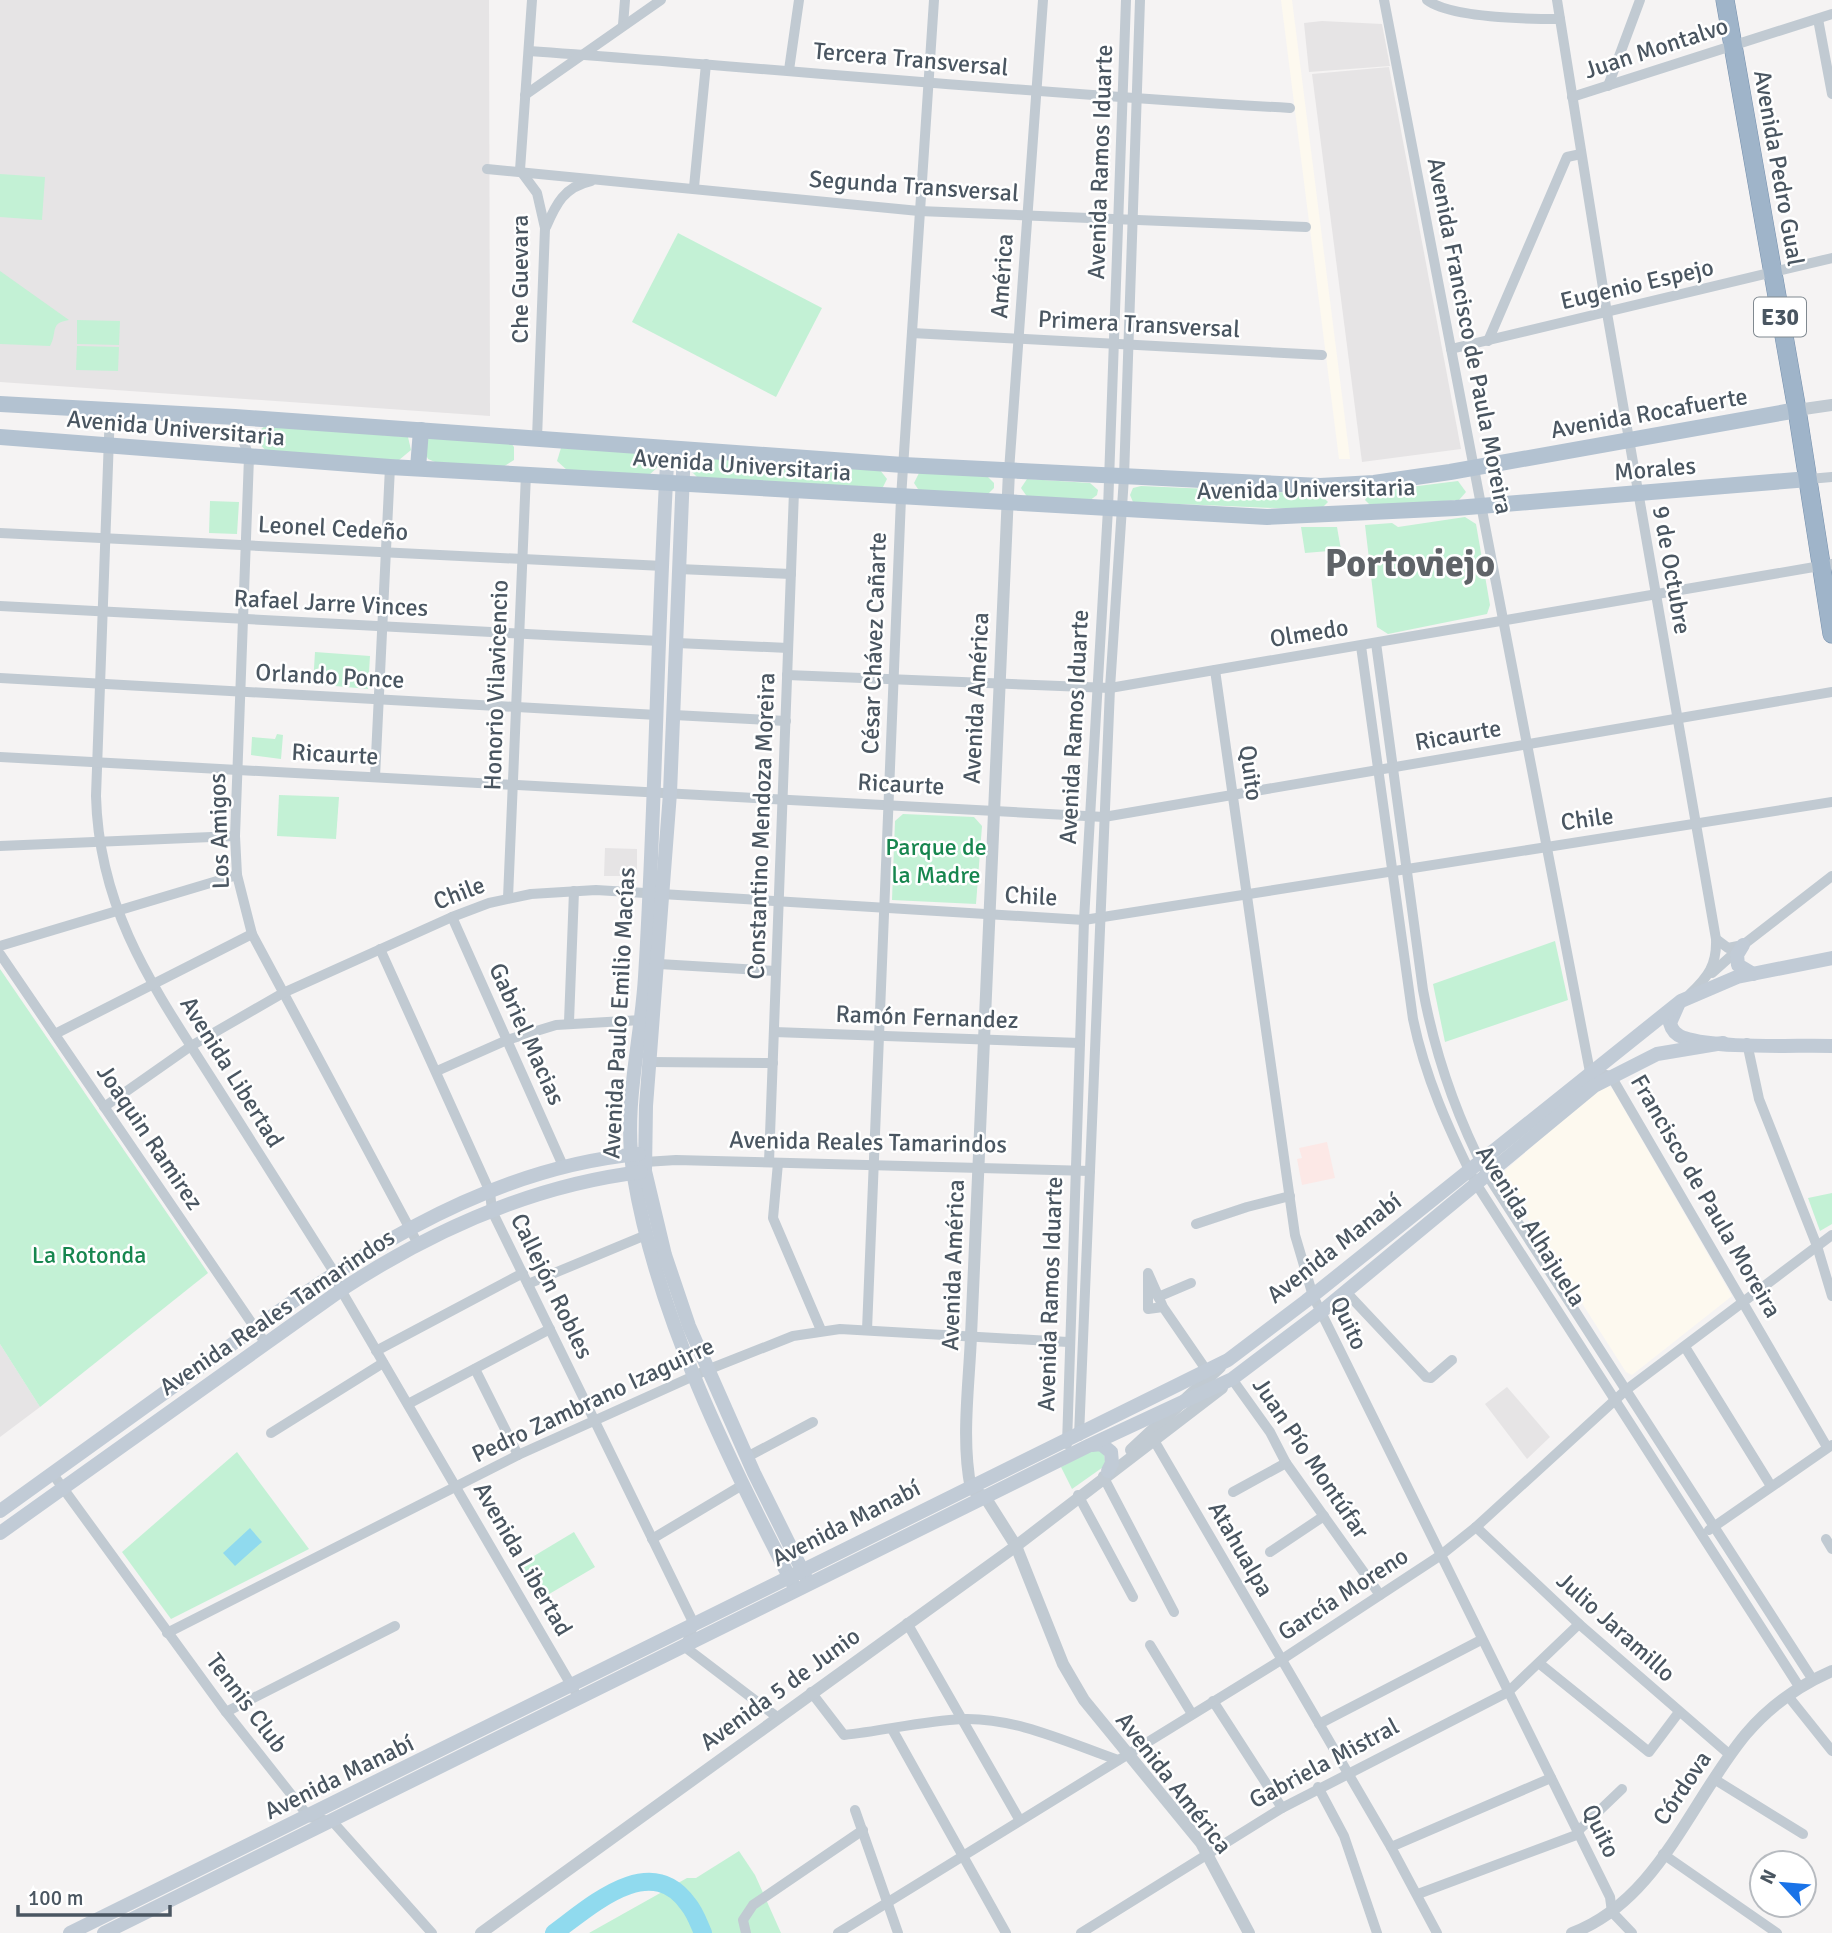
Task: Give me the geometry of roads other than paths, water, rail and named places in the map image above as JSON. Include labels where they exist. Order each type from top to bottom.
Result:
[{"type":"highway","name":"Avenida Pedro Gual","points":[[1725,0],[1826,565],[1832,634]]},
{"type":"main road","name":"Avenida Universitaria","points":[[0,404],[235,417],[903,465],[1117,477],[1329,486],[1374,483],[1474,468]]},
{"type":"main road","name":"Avenida Rocafuerte","points":[[1474,468],[1797,410]]},
{"type":"main road","points":[[418,468],[421,430]]},
{"type":"main road","name":"Avenida Universitaria","points":[[0,437],[390,467],[526,474],[666,488],[794,491],[1115,509],[1293,517],[1481,506]]},
{"type":"main road","name":"Avenida Paulo Emilio Macías","points":[[676,448],[666,488],[649,893],[641,1020],[634,1076],[646,1235],[665,1301],[747,1457],[800,1581]]},
{"type":"main road","name":"Avenida Paulo Emilio Macías","points":[[676,448],[682,488],[674,715],[659,964],[640,1163],[671,1278],[701,1372],[744,1484],[800,1581]]},
{"type":"main road","name":"Morales","points":[[1481,506],[1809,479]]},
{"type":"main road","points":[[1743,945],[1737,955],[1738,965],[1753,974]]},
{"type":"main road","points":[[1592,1079],[1681,1001],[1712,985],[1832,958]]},
{"type":"main road","points":[[1681,1001],[1670,1018],[1674,1033],[1693,1040],[1832,1046]]},
{"type":"main road","points":[[1592,1079],[1611,1076],[1657,1054],[1723,1043]]},
{"type":"main road","name":"Avenida Manabí","points":[[104,1933],[309,1817],[576,1693],[685,1647],[948,1498],[1228,1360],[1477,1171],[1592,1079]]},
{"type":"main road","name":"Avenida Reales Tamarindos","points":[[0,1511],[334,1272],[410,1227],[490,1192],[564,1168],[640,1163]]},
{"type":"main road","name":"Avenida Reales Tamarindos","points":[[0,1533],[341,1290],[418,1244],[492,1211],[640,1163]]},
{"type":"main road","name":"Avenida Manabí","points":[[70,1933],[333,1822],[576,1693],[694,1624],[800,1581],[985,1497],[1232,1379],[1346,1292],[1477,1171]]},
{"type":"main road","points":[[1078,1451],[1101,1444],[1111,1451],[1112,1463],[1106,1474]]},
{"type":"street","points":[[487,169],[520,170],[533,0]]},
{"type":"street","points":[[623,25],[625,0]]},
{"type":"street","points":[[525,95],[662,0]]},
{"type":"street","points":[[789,70],[799,0]]},
{"type":"street","name":"César Chávez Cañarte","points":[[867,1330],[901,498],[934,0]]},
{"type":"street","name":"América","points":[[1009,471],[1042,0]]},
{"type":"street","name":"Avenida Ramos Iduarte","points":[[1117,477],[1116,344],[1126,0]]},
{"type":"street","name":"Avenida Ramos Iduarte","points":[[1073,1437],[1090,1171],[1115,509],[1129,345],[1140,0]]},
{"type":"street","name":"Avenida Francisco de Paula Moreira","points":[[1384,0],[1546,846]]},
{"type":"street","points":[[1427,0],[1448,10],[1499,18],[1560,19]]},
{"type":"street","name":"9 de Octubre","points":[[1557,0],[1607,313],[1716,939]]},
{"type":"street","points":[[1608,86],[1640,0]]},
{"type":"street","name":"Juan Montalvo","points":[[1572,97],[1832,14]]},
{"type":"street","points":[[1818,19],[1832,94]]},
{"type":"street","name":"Tercera Transversal","points":[[529,51],[928,81],[1123,99],[1290,108]]},
{"type":"street","points":[[694,187],[706,64]]},
{"type":"street","points":[[1488,341],[1567,157],[1581,154]]},
{"type":"street","name":"Segunda Transversal","points":[[520,170],[919,211],[1306,227]]},
{"type":"street","name":"Che Guevara","points":[[520,170],[537,193],[545,228],[537,438]]},
{"type":"street","points":[[545,228],[561,196],[572,187],[602,178]]},
{"type":"street","name":"Eugenio Espejo","points":[[1451,349],[1832,258]]},
{"type":"street","name":"Primera Transversal","points":[[912,333],[1322,355]]},
{"type":"street","name":"Avenida Rocafuerte","points":[[1797,410],[1832,405]]},
{"type":"street","name":"Avenida Libertad","points":[[110,410],[96,762],[99,842],[116,911],[150,983],[334,1272],[341,1290],[376,1351],[576,1693]]},
{"type":"street","name":"Los Amigos","points":[[235,417],[248,457],[235,836],[237,875],[252,934],[418,1244]]},
{"type":"street","points":[[375,777],[390,467]]},
{"type":"street","name":"Avenida América","points":[[1009,471],[992,810],[971,1336],[967,1447],[971,1489],[985,1497],[1016,1546],[1070,1677],[1124,1757],[1208,1853],[1249,1933]]},
{"type":"street","name":"Honorio Vilavicencio","points":[[508,898],[526,474]]},
{"type":"street","name":"Morales","points":[[1809,479],[1832,477]]},
{"type":"street","name":"Constantino Mendoza Moreira","points":[[794,491],[773,1063],[773,1218],[821,1330]]},
{"type":"street","name":"Avenida Ramos Iduarte","points":[[1078,1451],[1073,1437],[1068,1342],[1074,1170],[1088,817],[1097,687],[1115,509]]},
{"type":"street","name":"Leonel Cedeño","points":[[0,533],[663,566]]},
{"type":"street","name":"Olmedo","points":[[787,675],[1110,688],[1826,565]]},
{"type":"street","points":[[679,569],[791,574]]},
{"type":"street","name":"Rafael Jarre Vinces","points":[[0,606],[659,641]]},
{"type":"street","points":[[677,643],[788,649]]},
{"type":"street","name":"Avenida Alhajuela","points":[[1376,643],[1423,990],[1435,1047],[1477,1171],[1626,1391],[1813,1680]]},
{"type":"street","name":"Avenida Alhajuela","points":[[1362,646],[1377,771],[1419,1048],[1439,1104],[1615,1400],[1800,1688]]},
{"type":"street","name":"Quito","points":[[1215,670],[1295,1235],[1313,1296],[1481,1640],[1579,1832],[1611,1908],[1632,1933]]},
{"type":"street","name":"Orlando Ponce","points":[[0,678],[657,715]]},
{"type":"street","name":"Ricaurte","points":[[0,757],[1104,817],[1832,692]]},
{"type":"street","points":[[674,715],[786,720]]},
{"type":"street","name":"Chile","points":[[104,1107],[191,1046],[283,993],[452,917],[508,898],[574,891],[649,893],[1084,920],[1832,803]]},
{"type":"street","points":[[0,846],[235,836]]},
{"type":"street","name":"Francisco de Paula Moreira","points":[[1546,846],[1592,1079]]},
{"type":"street","points":[[0,946],[237,875]]},
{"type":"street","points":[[1681,1001],[1743,945],[1832,876]]},
{"type":"street","points":[[569,1022],[574,891]]},
{"type":"street","name":"Gabriel Macias","points":[[452,917],[564,1168]]},
{"type":"street","points":[[55,1034],[150,983],[252,934]]},
{"type":"street","points":[[1716,939],[1728,948],[1743,945]]},
{"type":"street","points":[[1707,978],[1716,960],[1716,939]]},
{"type":"street","name":"Callejón Robles","points":[[380,949],[490,1192],[492,1211],[694,1624]]},
{"type":"street","name":"Joaquin Ramirez","points":[[0,954],[266,1344]]},
{"type":"street","points":[[659,964],[776,971]]},
{"type":"street","points":[[437,1071],[507,1041],[569,1022],[641,1020]]},
{"type":"street","name":"Ramón Fernandez","points":[[774,1032],[1080,1043]]},
{"type":"street","points":[[1747,1044],[1759,1099],[1832,1296]]},
{"type":"street","points":[[650,1062],[773,1063]]},
{"type":"street","name":"Francisco de Paula Moreira","points":[[1611,1076],[1830,1446]]},
{"type":"street","name":"Avenida Reales Tamarindos","points":[[640,1163],[774,1163],[1090,1171]]},
{"type":"street","points":[[1196,1224],[1290,1196]]},
{"type":"street","points":[[528,1284],[646,1235]]},
{"type":"street","name":"García Moreno","points":[[838,1933],[1019,1819],[1281,1661],[1441,1555],[1476,1527],[1615,1400],[1832,1235]]},
{"type":"street","points":[[376,1351],[523,1273]]},
{"type":"street","points":[[1191,1283],[1161,1302],[1207,1371]]},
{"type":"street","points":[[1346,1292],[1426,1377],[1431,1378],[1452,1360]]},
{"type":"street","points":[[408,1404],[550,1329]]},
{"type":"street","name":"Pedro Zambrano Izaguirre","points":[[167,1633],[518,1455],[701,1372],[785,1339],[821,1330],[867,1330],[1068,1342]]},
{"type":"street","points":[[1685,1346],[1771,1486]]},
{"type":"street","name":"Avenida 5 de Junio","points":[[1106,1474],[1228,1360]]},
{"type":"street","points":[[271,1433],[383,1363]]},
{"type":"street","points":[[475,1368],[518,1455]]},
{"type":"street","name":"Avenida 5 de Junio","points":[[481,1933],[1016,1546],[1078,1495],[1154,1442],[1232,1379]]},
{"type":"street","name":"Juan Pío Montúfar","points":[[1232,1379],[1270,1432],[1286,1463],[1380,1595]]},
{"type":"street","points":[[747,1457],[813,1422]]},
{"type":"street","name":"Atahualpa","points":[[1154,1442],[1391,1847],[1437,1933]]},
{"type":"street","points":[[1702,1536],[1830,1446]]},
{"type":"street","points":[[1233,1492],[1286,1463]]},
{"type":"street","name":"Tennis Club","points":[[52,1473],[226,1712],[309,1817]]},
{"type":"street","points":[[1106,1474],[1174,1612]]},
{"type":"street","points":[[652,1539],[744,1484]]},
{"type":"street","points":[[1078,1495],[1133,1597]]},
{"type":"street","points":[[1270,1552],[1324,1516]]},
{"type":"street","name":"Julio Jaramillo","points":[[1476,1527],[1579,1624],[1730,1755]]},
{"type":"street","points":[[1826,1539],[1832,1549]]},
{"type":"street","points":[[908,1623],[1019,1819]]},
{"type":"street","points":[[694,1624],[685,1647],[777,1717]]},
{"type":"street","name":"Gabriela Mistral","points":[[1081,1933],[1318,1787],[1508,1692],[1579,1624]]},
{"type":"street","points":[[226,1712],[395,1626]]},
{"type":"street","points":[[1319,1724],[1481,1640]]},
{"type":"street","points":[[1150,1645],[1192,1714]]},
{"type":"street","points":[[1540,1664],[1649,1752],[1679,1712]]},
{"type":"street","name":"Córdova","points":[[1572,1933],[1611,1908],[1663,1854],[1752,1727],[1788,1696],[1832,1671]]},
{"type":"street","points":[[811,1692],[844,1735],[962,1719],[1016,1726],[1124,1757]]},
{"type":"street","points":[[1788,1696],[1832,1751]]},
{"type":"street","points":[[1213,1701],[1282,1808]]},
{"type":"street","points":[[892,1729],[1006,1933]]},
{"type":"street","points":[[1391,1847],[1551,1778]]},
{"type":"street","points":[[1714,1779],[1802,1834]]},
{"type":"street","points":[[1318,1787],[1344,1836],[1377,1933]]},
{"type":"street","points":[[1418,1894],[1579,1832],[1622,1789]]},
{"type":"street","points":[[855,1810],[889,1900],[898,1933]]},
{"type":"street","points":[[309,1817],[333,1822],[432,1933]]},
{"type":"street","points":[[746,1933],[743,1920],[752,1905],[863,1830]]},
{"type":"street","points":[[1663,1854],[1777,1933]]},
{"type":"water","points":[[250,1528],[262,1542],[235,1566],[223,1553]]},
{"type":"waterway","points":[[554,1933],[621,1888],[656,1882],[673,1889],[688,1904],[703,1933]]},
{"type":"district","name":"Portoviejo","points":[[1410,563]]},
{"type":"park label","name":"Parque de la Madre","points":[[936,861]]},
{"type":"park label","name":"La Rotonda","points":[[89,1255]]}]
